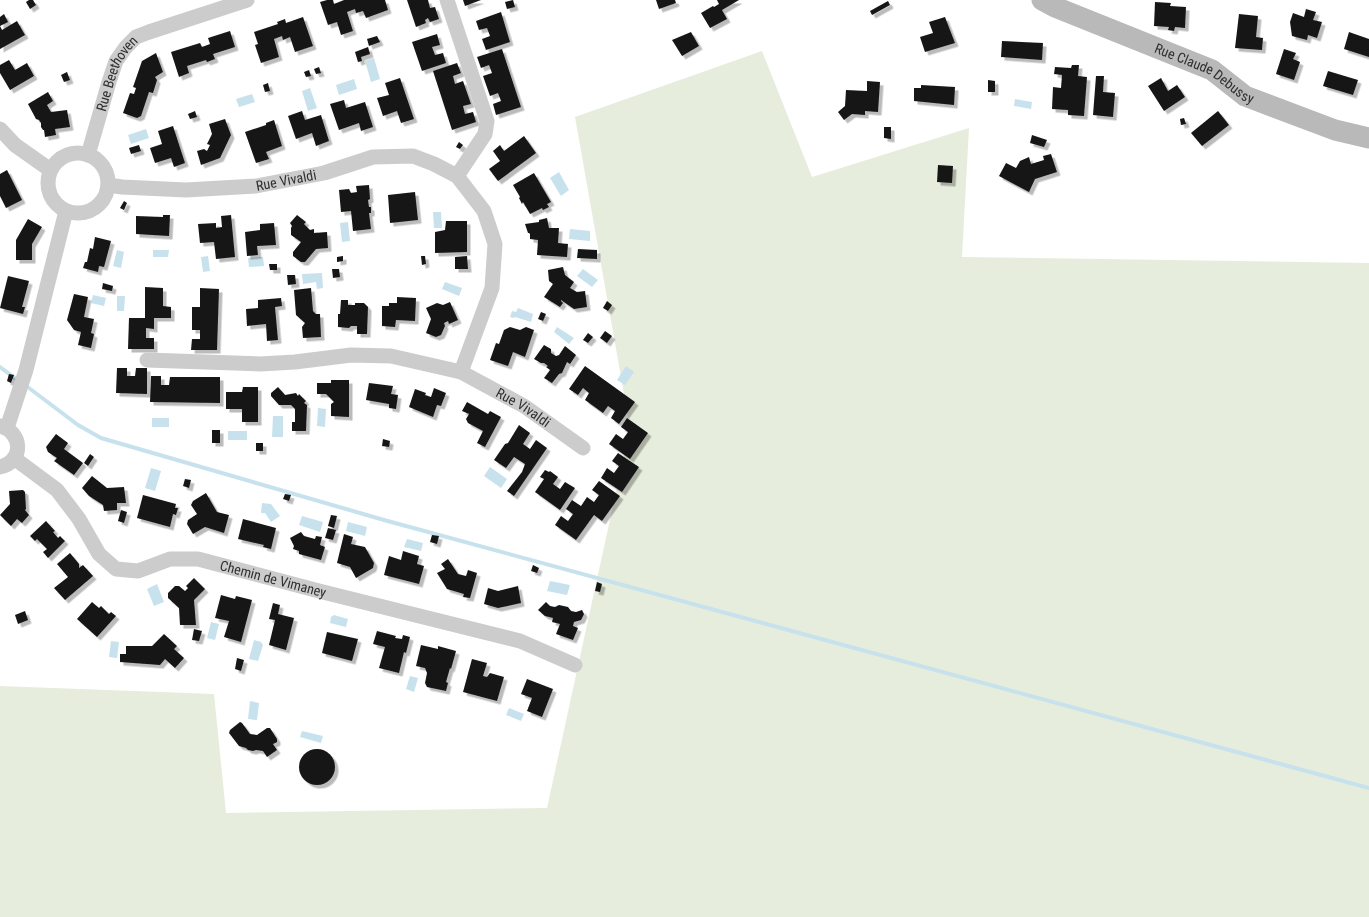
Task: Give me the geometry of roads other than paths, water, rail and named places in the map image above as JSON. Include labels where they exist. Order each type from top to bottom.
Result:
[{"type":"street","name":"Rue Beethoven","points":[[88,155],[116,61],[126,47],[136,38],[149,32],[247,0]]},
{"type":"street","points":[[447,0],[487,121],[485,134],[457,176]]},
{"type":"street","name":"Rue Claude Debussy","points":[[1042,0],[1062,10],[1212,70],[1245,96],[1335,130],[1369,138]]},
{"type":"street","points":[[0,129],[15,145],[49,169]]},
{"type":"street","points":[[81,152],[88,155],[97,159],[103,165],[107,173],[107,192],[103,201],[95,208],[86,212],[76,213],[66,211],[57,206],[51,198],[48,188],[49,169],[63,156],[81,152]]},
{"type":"street","name":"Rue Vivaldi","points":[[108,185],[186,190],[256,186],[324,173],[373,157],[413,156],[434,164],[457,176],[484,211],[496,244],[492,288],[461,372]]},
{"type":"street","points":[[0,467],[10,463],[17,452],[18,444],[16,438],[12,432],[3,427],[21,389],[66,211]]},
{"type":"street","name":"Rue Vivaldi","points":[[147,360],[260,364],[295,362],[351,355],[391,356],[461,372],[524,406],[584,448]]},
{"type":"street","name":"Chemin de Vimaney","points":[[14,458],[57,490],[78,519],[99,554],[116,569],[138,571],[170,559],[198,559],[520,641],[575,665]]},
{"type":"water","points":[[374,58],[380,79],[371,82],[365,61]]},
{"type":"water","points":[[354,79],[357,89],[339,95],[336,85]]},
{"type":"water","points":[[310,88],[317,108],[308,111],[302,91]]},
{"type":"water","points":[[252,94],[255,102],[239,107],[236,99]]},
{"type":"water","points":[[1015,99],[1032,102],[1031,109],[1014,106]]},
{"type":"water","points":[[146,129],[149,138],[131,144],[128,135]]},
{"type":"water","points":[[559,172],[569,190],[561,196],[550,178]]},
{"type":"water","points":[[433,212],[441,212],[442,228],[434,228]]},
{"type":"water","points":[[348,222],[350,241],[342,242],[340,223]]},
{"type":"water","points":[[570,229],[590,231],[590,241],[569,239]]},
{"type":"water","points":[[117,250],[124,252],[121,268],[113,266]]},
{"type":"water","points":[[153,250],[169,250],[168,257],[153,257]]},
{"type":"water","points":[[208,256],[210,271],[203,272],[201,257]]},
{"type":"water","points":[[263,257],[264,266],[249,267],[248,258]]},
{"type":"water","points":[[583,269],[598,280],[592,287],[577,276]]},
{"type":"water","points":[[322,273],[323,288],[317,289],[316,282],[303,284],[302,274]]},
{"type":"water","points":[[445,282],[462,288],[459,296],[442,289]]},
{"type":"water","points":[[93,295],[106,298],[104,306],[91,303]]},
{"type":"water","points":[[117,296],[125,296],[124,311],[117,311]]},
{"type":"water","points":[[518,308],[533,314],[531,322],[510,317],[512,311],[516,312]]},
{"type":"water","points":[[557,327],[574,338],[569,344],[554,332]]},
{"type":"water","points":[[626,366],[634,372],[625,385],[617,380]]},
{"type":"water","points":[[318,408],[326,409],[325,427],[317,426]]},
{"type":"water","points":[[273,416],[283,416],[283,437],[272,437]]},
{"type":"water","points":[[152,418],[169,418],[169,427],[152,427]]},
{"type":"water","points":[[228,431],[247,431],[247,440],[228,440]]},
{"type":"water","points":[[490,467],[507,479],[501,488],[484,476]]},
{"type":"water","points":[[151,468],[161,471],[155,491],[145,488]]},
{"type":"water","points":[[262,503],[271,504],[280,516],[271,522],[265,513],[261,513]]},
{"type":"water","points":[[302,516],[323,522],[320,532],[299,525]]},
{"type":"water","points":[[348,522],[367,527],[365,536],[346,531]]},
{"type":"water","points":[[407,539],[423,543],[421,551],[404,547]]},
{"type":"water","points":[[550,581],[570,585],[567,595],[547,591]]},
{"type":"water","points":[[157,584],[164,602],[154,606],[147,589]]},
{"type":"water","points":[[334,615],[348,619],[346,627],[330,623],[331,617]]},
{"type":"water","points":[[211,622],[219,624],[215,640],[207,638]]},
{"type":"water","points":[[254,640],[261,642],[263,645],[258,661],[249,659]]},
{"type":"water","points":[[111,641],[119,642],[117,658],[109,657]]},
{"type":"water","points":[[410,676],[418,678],[414,692],[406,689]]},
{"type":"water","points":[[250,701],[259,703],[257,720],[248,719]]},
{"type":"water","points":[[509,708],[524,714],[521,721],[506,715]]},
{"type":"water","points":[[302,731],[323,736],[321,743],[300,737]]},
{"type":"waterway","points":[[0,367],[19,381]]},
{"type":"waterway","points":[[25,385],[78,425],[101,438],[384,520],[1369,788]]}]
